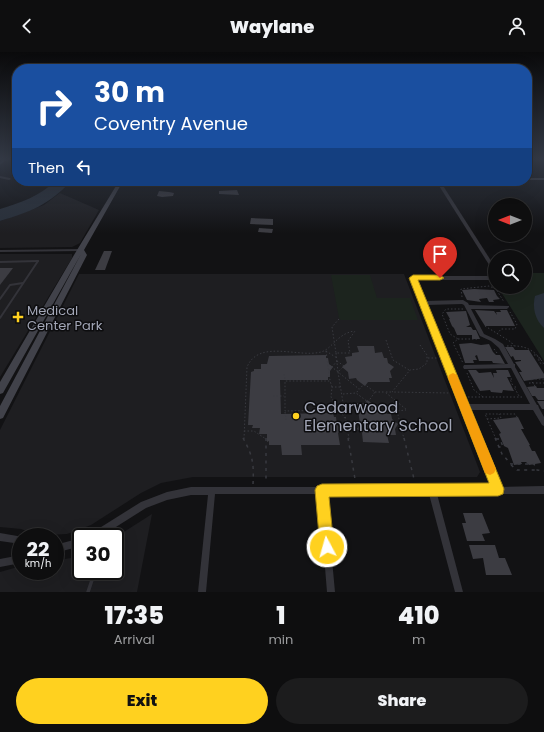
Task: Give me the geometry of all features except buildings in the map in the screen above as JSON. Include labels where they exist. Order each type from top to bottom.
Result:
[{"type":"main road","points":[[0,390],[118,186]]},
{"type":"main road","points":[[0,416],[84,255],[81,250]]},
{"type":"street","points":[[441,186],[488,259]]},
{"type":"street","points":[[0,251],[81,250]]},
{"type":"street","points":[[488,278],[413,278],[498,489]]},
{"type":"street","points":[[423,302],[463,302],[482,335],[501,346],[544,423]]},
{"type":"street","points":[[466,308],[507,307]]},
{"type":"street","points":[[465,367],[513,366]]},
{"type":"street","points":[[465,407],[536,407]]},
{"type":"street","points":[[322,490],[331,592]]},
{"type":"street","points":[[432,490],[460,592]]},
{"type":"street","points":[[108,528],[144,505],[167,496],[191,491],[544,490]]},
{"type":"street","points":[[202,592],[212,491]]},
{"type":"street","points":[[0,537],[12,539]]},
{"type":"street","points":[[0,563],[12,561]]},
{"type":"lane","points":[[0,262],[38,261],[2,312],[0,318]]},
{"type":"lane","points":[[0,299],[10,285],[23,283]]},
{"type":"lane","points":[[88,592],[92,580]]},
{"type":"path","points":[[465,300],[461,294],[463,294],[461,289],[489,286],[496,289],[518,324],[515,329],[501,329],[497,334]]},
{"type":"path","points":[[466,308],[446,309],[442,314],[450,334],[458,339],[484,339]]},
{"type":"path","points":[[340,319],[332,327],[355,479]]},
{"type":"path","points":[[482,325],[514,346]]},
{"type":"path","points":[[253,491],[254,463],[249,448],[245,443],[243,431],[247,367],[255,356],[264,352],[321,352],[346,331],[354,331],[348,341],[350,353],[336,353]]},
{"type":"path","points":[[458,339],[453,343],[474,390],[483,397]]},
{"type":"path","points":[[386,340],[393,360],[397,364],[410,370]]},
{"type":"path","points":[[392,392],[410,370],[423,366],[426,363],[428,358],[424,349],[420,345]]},
{"type":"path","points":[[506,346],[528,347],[536,352],[540,359],[537,355],[534,355]]},
{"type":"path","points":[[497,348],[494,349],[495,352],[500,354]]},
{"type":"path","points":[[325,350],[337,358]]},
{"type":"path","points":[[325,350],[332,387],[330,396],[332,403],[346,421]]},
{"type":"path","points":[[428,358],[437,358]]},
{"type":"path","points":[[328,371],[337,361]]},
{"type":"path","points":[[337,361],[344,366],[338,372]]},
{"type":"path","points":[[328,364],[360,389]]},
{"type":"path","points":[[284,374],[286,420]]},
{"type":"path","points":[[514,387],[518,387],[514,378],[510,379],[514,387],[519,397]]},
{"type":"path","points":[[535,386],[530,379],[544,379]]},
{"type":"path","points":[[284,381],[330,380]]},
{"type":"path","points":[[522,383],[544,383]]},
{"type":"path","points":[[342,394],[356,393],[364,384],[375,392],[450,393]]},
{"type":"path","points":[[332,387],[341,387]]},
{"type":"path","points":[[356,393],[368,402],[375,392]]},
{"type":"path","points":[[385,392],[407,410],[386,411],[386,414]]},
{"type":"path","points":[[273,396],[285,396]]},
{"type":"path","points":[[468,397],[522,397]]},
{"type":"path","points":[[394,400],[414,479]]},
{"type":"path","points":[[285,411],[338,410]]},
{"type":"path","points":[[517,417],[516,414],[485,414],[502,454],[517,470],[544,471]]},
{"type":"path","points":[[489,414],[491,419]]},
{"type":"path","points":[[487,419],[501,418],[499,414]]},
{"type":"path","points":[[243,431],[254,431],[266,438],[266,479]]},
{"type":"path","points":[[496,440],[500,439],[503,447],[499,447]]},
{"type":"path","points":[[511,464],[534,464],[537,470]]},
{"type":"path","points":[[522,464],[525,470]]},
{"type":"shaded area","points":[[49,186],[66,186],[47,202],[38,207],[0,221],[0,209],[43,191]]},
{"type":"shaded area","points":[[60,193],[99,210],[80,243],[72,247],[0,248],[0,221],[44,205]]},
{"type":"shaded area","name":"Medical Center Park","points":[[0,254],[72,254],[72,258],[0,377]]},
{"type":"shaded area","points":[[532,273],[544,273],[544,361],[502,294],[532,294]]},
{"type":"shaded area","name":"Cedarwood Elementary School","points":[[79,274],[404,274],[480,472],[477,477],[193,477],[161,483],[141,493],[91,525],[83,528],[72,528],[72,532],[64,534],[64,528],[0,527],[0,430]]},
{"type":"shaded area","points":[[331,275],[370,275],[377,298],[410,298],[418,320],[341,320],[339,318]]},
{"type":"shaded area","points":[[544,293],[544,328],[536,317],[534,305],[535,296]]},
{"type":"shaded area","points":[[152,514],[137,592],[0,592],[0,572],[12,569],[12,580],[64,580],[64,559],[72,558],[72,580],[124,580],[124,532]]},
{"type":"slow traffic","points":[[453,378],[490,469]]},
{"type":"place","name":"Medical Center Park","points":[[18,317]]},
{"type":"place","name":"Cedarwood Elementary School","points":[[296,416]]},
{"type":"route","points":[[327,547],[322,490],[498,489],[413,278],[440,278]]}]
